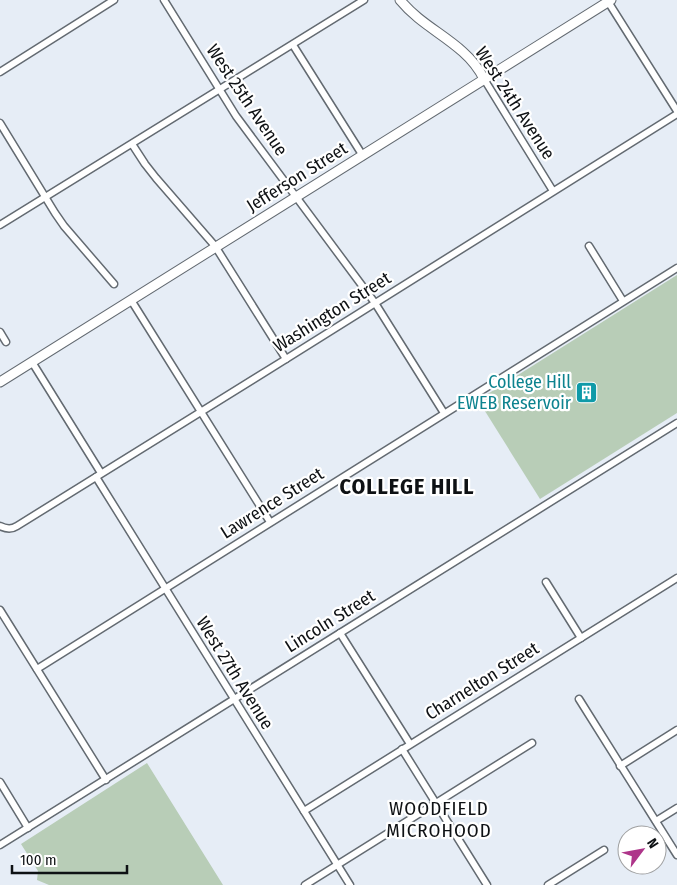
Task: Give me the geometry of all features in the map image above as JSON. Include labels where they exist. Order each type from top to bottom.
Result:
[{"type":"street","points":[[0,72],[114,0]]},
{"type":"street","name":"West 25th Avenue","points":[[164,0],[236,116],[375,303],[444,414]]},
{"type":"street","points":[[0,225],[364,0]]},
{"type":"street","name":"West 24th Avenue","points":[[400,0],[409,11],[463,51],[471,60],[553,191]]},
{"type":"street","points":[[609,1],[677,112]]},
{"type":"street","name":"Jefferson Street","points":[[0,382],[609,1]]},
{"type":"street","points":[[293,45],[363,156]]},
{"type":"street","name":"Washington Street","points":[[0,526],[8,529],[14,528],[677,112]]},
{"type":"street","points":[[0,123],[64,226],[114,284]]},
{"type":"street","points":[[132,144],[156,178],[215,246],[286,359]]},
{"type":"street","points":[[589,246],[623,302]]},
{"type":"street","name":"Lawrence Street","points":[[37,669],[677,268]]},
{"type":"street","points":[[131,300],[270,522]]},
{"type":"street","points":[[0,332],[6,342]]},
{"type":"street","name":"West 27th Avenue","points":[[32,362],[164,588],[350,885]]},
{"type":"street","name":"Lincoln Street","points":[[0,845],[677,423]]},
{"type":"street","name":"Charnelton Street","points":[[304,811],[677,578]]},
{"type":"street","points":[[546,582],[580,638]]},
{"type":"street","points":[[0,610],[106,780]]},
{"type":"street","points":[[340,633],[410,744]]},
{"type":"street","points":[[579,699],[677,855]]},
{"type":"street","points":[[620,766],[677,730]]},
{"type":"street","points":[[305,885],[532,743]]},
{"type":"street","points":[[402,749],[487,885]]},
{"type":"street","points":[[0,782],[28,828]]},
{"type":"street","points":[[656,821],[677,808]]},
{"type":"street","points":[[548,885],[604,850]]},
{"type":"green space","name":"College Hill EWEB Reservoir","points":[[677,275],[677,413],[540,499],[478,400]]},
{"type":"green space","points":[[147,763],[223,885],[49,885],[37,880],[38,871],[21,844]]},
{"type":"place","name":"College Hill EWEB Reservoir","points":[[587,392]]},
{"type":"district","name":"COLLEGE HILL","points":[[407,486]]},
{"type":"district","name":"WOODFIELD MICROHOOD","points":[[439,819]]}]
